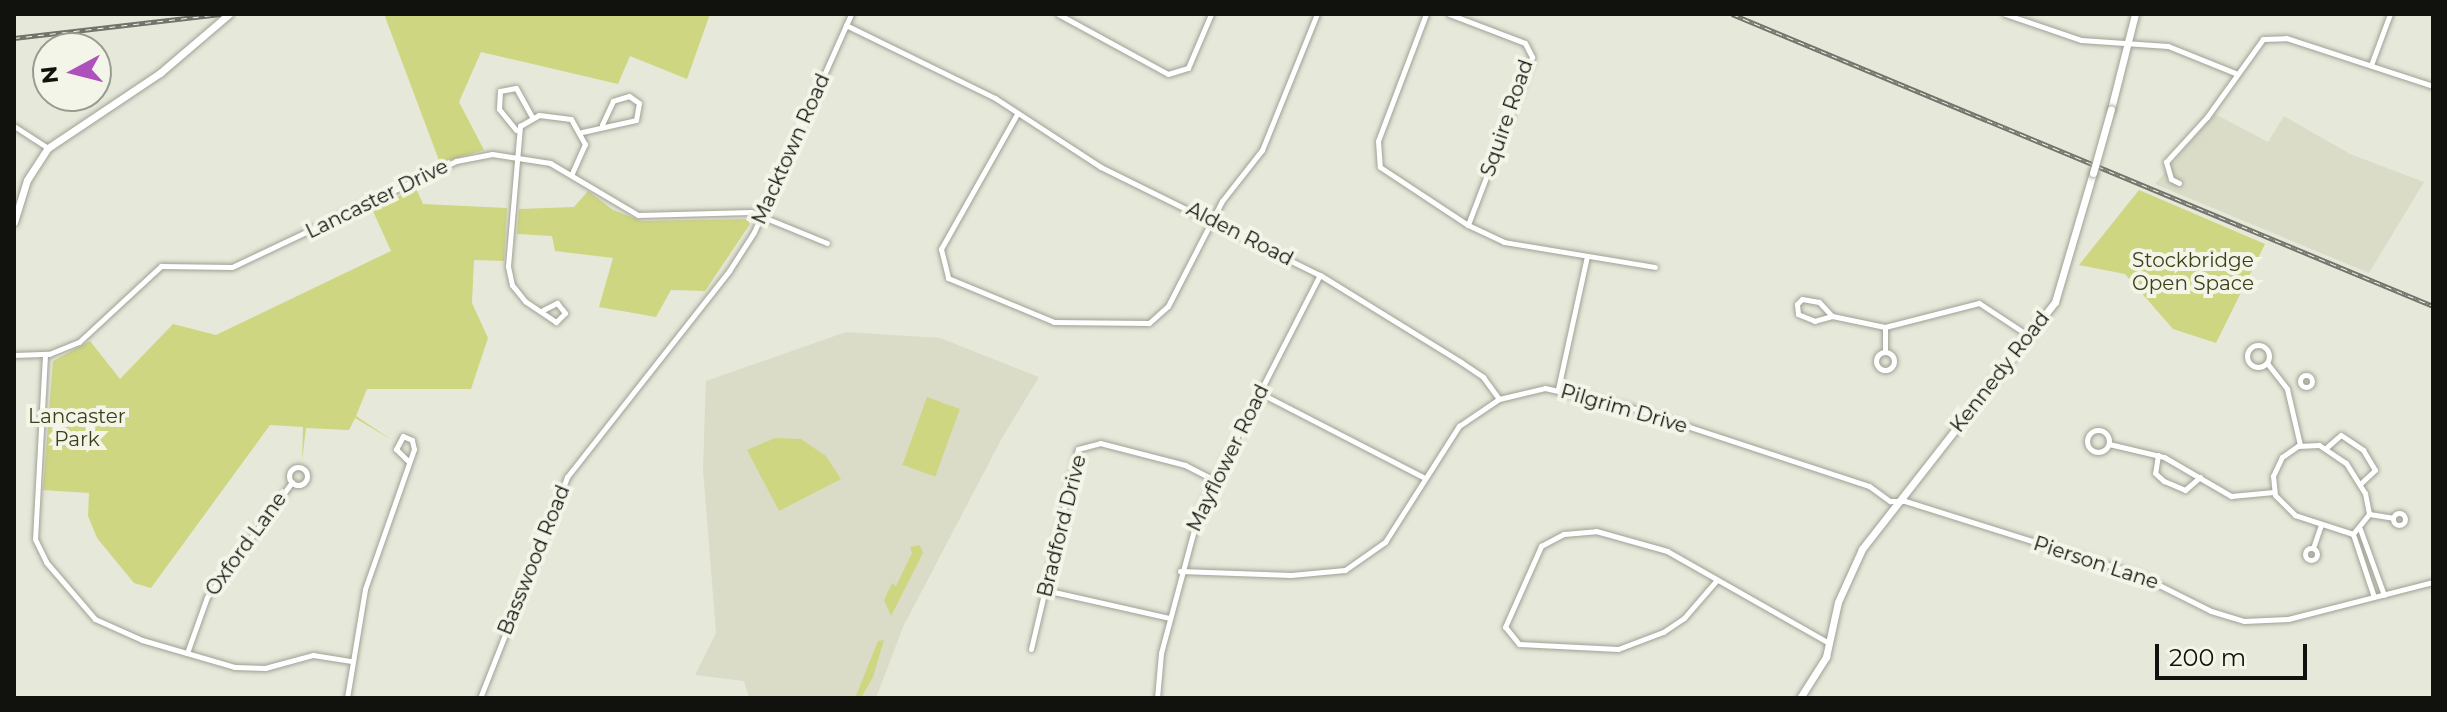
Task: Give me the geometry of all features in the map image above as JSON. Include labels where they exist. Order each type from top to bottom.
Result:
[{"type":"street","points":[[14,222],[27,180],[48,148],[160,73],[229,14]]},
{"type":"street","name":"Macktown Road","points":[[693,317],[764,215],[851,14]]},
{"type":"street","points":[[1058,14],[1168,74],[1188,68],[1211,14]]},
{"type":"street","points":[[1017,114],[941,249],[942,269],[958,285],[1054,322],[1149,323],[1168,306],[1213,219],[1262,150],[1317,14]]},
{"type":"street","points":[[1426,14],[1378,141],[1377,159],[1388,174],[1468,225],[1504,242],[1655,267]]},
{"type":"street","name":"Squire Road","points":[[1449,14],[1525,43],[1532,57],[1468,225]]},
{"type":"street","points":[[2005,14],[2081,40],[2168,46],[2235,73]]},
{"type":"street","name":"Kennedy Road","points":[[1800,698],[1817,676],[1855,560],[1897,501],[2030,336],[2059,294],[2130,43],[2135,14]]},
{"type":"street","points":[[2371,65],[2390,14]]},
{"type":"street","name":"Alden Road","points":[[846,25],[969,85],[1101,167],[1213,219],[1320,275],[1483,377],[1499,399]]},
{"type":"street","points":[[2179,183],[2171,179],[2166,162],[2212,111],[2257,42],[2273,36],[2433,86]]},
{"type":"street","points":[[516,130],[499,109],[500,91],[516,88],[532,117]]},
{"type":"street","points":[[582,132],[602,125],[613,128],[636,120],[639,103],[629,96],[613,101],[602,125]]},
{"type":"street","points":[[543,310],[518,294],[509,273],[516,130],[532,117],[564,115],[582,132],[583,152],[572,173]]},
{"type":"street","points":[[14,126],[48,148]]},
{"type":"street","name":"Lancaster Drive","points":[[14,355],[45,355],[84,338],[161,266],[232,267],[456,161],[513,155],[572,173],[638,215],[764,215]]},
{"type":"street","points":[[764,215],[827,243]]},
{"type":"street","points":[[1558,389],[1587,256]]},
{"type":"street","name":"Mayflower Road","points":[[1157,698],[1169,618],[1191,531],[1214,480],[1320,275]]},
{"type":"street","points":[[1832,316],[1831,309],[1819,302],[1802,299],[1797,304],[1804,317],[1822,322],[1832,316],[1885,327],[1979,303],[2030,336]]},
{"type":"street","name":"Basswood Road","points":[[480,698],[567,477],[693,317]]},
{"type":"street","points":[[1885,327],[1885,352]]},
{"type":"street","points":[[2267,363],[2251,364],[2248,349],[2263,346],[2267,363],[2287,388],[2300,445]]},
{"type":"street","points":[[45,355],[36,546],[95,619],[187,653],[253,669],[313,655],[352,661]]},
{"type":"street","points":[[2287,388],[2300,383]]},
{"type":"street","name":"Pilgrim Drive","points":[[1180,571],[1291,575],[1345,570],[1385,542],[1423,477],[1459,426],[1499,399],[1558,389],[1852,480],[1897,501]]},
{"type":"street","points":[[1260,393],[1423,477]]},
{"type":"street","points":[[2109,444],[2102,431],[2088,438],[2095,452],[2109,444],[2158,455],[2236,497],[2274,492]]},
{"type":"street","points":[[2327,447],[2341,435],[2363,450],[2375,470],[2361,483]]},
{"type":"street","points":[[347,698],[365,589],[414,444],[403,436],[396,449],[407,460]]},
{"type":"street","name":"Bradford Drive","points":[[1031,649],[1083,446],[1100,443],[1173,461],[1214,480]]},
{"type":"street","points":[[2300,445],[2327,447],[2361,483],[2369,514],[2353,534],[2289,512],[2274,492],[2277,465],[2300,445]]},
{"type":"street","points":[[2158,455],[2154,471],[2164,481],[2185,490],[2200,477]]},
{"type":"street","name":"Oxford Lane","points":[[187,653],[207,597],[292,482]]},
{"type":"street","name":"Pierson Lane","points":[[1897,501],[2154,580],[2214,612],[2244,621],[2288,619],[2433,582]]},
{"type":"street","points":[[2369,514],[2393,518]]},
{"type":"street","points":[[2313,548],[2321,525]]},
{"type":"street","points":[[2360,529],[2384,595]]},
{"type":"street","points":[[1716,581],[1674,625],[1642,643],[1618,649],[1519,644],[1505,627],[1535,554],[1564,534],[1596,531],[1645,543],[1716,581],[1829,643]]},
{"type":"street","points":[[2353,534],[2374,597]]},
{"type":"street","points":[[1045,590],[1169,618]]},
{"type":"shaded area","points":[[2215,114],[2268,142],[2284,116],[2350,154],[2424,182],[2369,273],[2155,184]]},
{"type":"shaded area","points":[[846,332],[940,338],[1039,377],[1002,438],[903,627],[876,698],[749,698],[744,681],[695,675],[716,633],[703,469],[706,381]]},
{"type":"green space","points":[[384,14],[710,14],[687,79],[630,56],[618,84],[481,52],[459,102],[484,150],[440,163]]},
{"type":"green space","name":"Lancaster Park","points":[[416,188],[423,204],[507,208],[504,261],[474,260],[472,303],[488,338],[471,389],[367,389],[356,416],[392,440],[355,418],[349,430],[306,428],[302,461],[303,427],[270,425],[151,588],[134,583],[97,538],[88,516],[89,493],[43,490],[53,361],[90,341],[120,379],[173,324],[216,335],[391,251],[372,209]]},
{"type":"green space","name":"Stockbridge Open Space","points":[[2139,190],[2265,244],[2216,343],[2173,329],[2125,274],[2079,265]]},
{"type":"green space","points":[[588,191],[613,210],[642,221],[746,219],[750,224],[705,291],[671,290],[656,317],[599,307],[613,258],[555,251],[552,236],[517,234],[519,209],[574,207]]},
{"type":"green space","points":[[927,397],[960,409],[935,477],[902,465]]},
{"type":"green space","points":[[775,438],[801,439],[826,456],[841,479],[779,511],[747,450]]},
{"type":"green space","points":[[920,545],[923,553],[891,616],[884,600],[892,583],[896,586],[912,553],[910,547]]},
{"type":"green space","points":[[884,640],[873,677],[861,698],[855,698],[878,641]]},
{"type":"railway","points":[[14,38],[221,14]]},
{"type":"railway","points":[[1732,14],[2433,306]]}]
